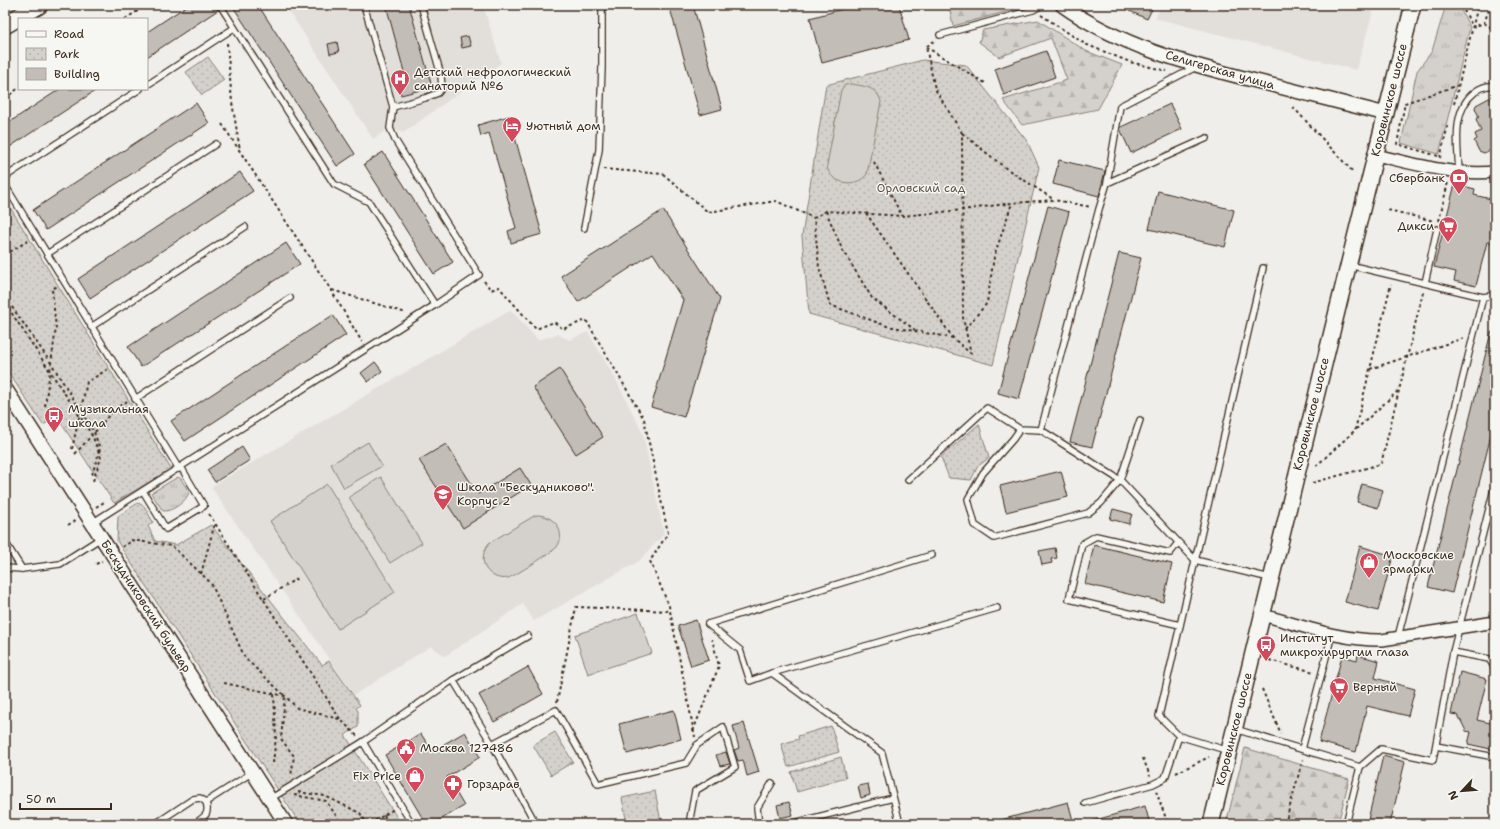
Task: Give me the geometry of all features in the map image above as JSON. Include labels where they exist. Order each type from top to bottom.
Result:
[{"type":"main road","points":[[5,25],[39,5]]},
{"type":"main road","name":"Коровинское шоссе","points":[[1211,824],[1413,5]]},
{"type":"street","name":"Селигерская улица","points":[[1062,5],[1108,33],[1130,43],[1198,66],[1386,114]]},
{"type":"street","points":[[1376,155],[1459,173],[1495,172]]},
{"type":"street","name":"Бескудниковский бульвар","points":[[5,388],[286,824]]},
{"type":"street","points":[[1262,615],[1350,639],[1368,640],[1398,637],[1495,622]]},
{"type":"lane","points":[[220,5],[334,184],[369,202],[435,305]]},
{"type":"lane","points":[[92,523],[366,350],[479,275],[395,140],[390,128],[393,107],[364,5]]},
{"type":"lane","points":[[393,107],[438,93],[442,88],[441,75],[421,5]]},
{"type":"lane","points":[[584,228],[596,168],[600,137],[602,5]]},
{"type":"lane","points":[[940,35],[1033,10],[1042,5]]},
{"type":"lane","points":[[148,84],[234,28]]},
{"type":"lane","points":[[1041,430],[1107,183],[1120,106],[1198,66]]},
{"type":"lane","points":[[1459,173],[1458,128],[1462,108],[1472,94],[1480,88],[1495,86]]},
{"type":"lane","points":[[5,177],[138,90]]},
{"type":"lane","points":[[1107,183],[1207,138]]},
{"type":"lane","points":[[47,254],[216,144]]},
{"type":"lane","points":[[5,185],[134,398],[204,506],[166,529],[143,491]]},
{"type":"lane","points":[[92,328],[245,227]]},
{"type":"lane","points":[[1425,283],[1437,228]]},
{"type":"lane","points":[[1349,265],[1482,297],[1495,295]]},
{"type":"lane","points":[[1229,751],[1179,736],[1159,716],[1263,268]]},
{"type":"lane","points":[[1398,637],[1482,297]]},
{"type":"lane","points":[[134,398],[290,298]]},
{"type":"lane","points":[[908,480],[986,408],[1020,428],[1041,430],[1120,480],[1195,560],[1271,578]]},
{"type":"lane","points":[[1020,428],[1013,439],[983,473],[968,499],[975,525],[994,538],[1088,513],[1101,503],[1120,480],[1140,420]]},
{"type":"lane","points":[[1346,824],[1360,767],[1381,749],[1433,760],[1453,652],[1495,485]]},
{"type":"lane","points":[[1178,543],[1170,553],[1096,536],[1082,544],[1069,599],[1180,625]]},
{"type":"lane","points":[[5,568],[22,569],[60,564],[102,538]]},
{"type":"lane","points":[[5,542],[22,569]]},
{"type":"lane","points":[[708,624],[932,555]]},
{"type":"lane","points":[[708,624],[740,650],[750,681],[772,673],[997,608]]},
{"type":"lane","points":[[1303,750],[1332,634]]},
{"type":"lane","points":[[270,799],[363,742],[453,680],[528,636]]},
{"type":"lane","points":[[1453,652],[1489,659],[1495,670]]},
{"type":"lane","points":[[772,673],[882,753],[900,824]]},
{"type":"lane","points":[[453,680],[492,744],[536,824]]},
{"type":"lane","points":[[492,744],[556,710],[598,784],[686,764],[697,745],[723,727],[735,767],[695,791],[690,824]]},
{"type":"lane","points":[[1234,729],[1360,767]]},
{"type":"lane","points":[[1085,803],[1153,784],[1165,778],[1179,736]]},
{"type":"lane","points":[[363,742],[412,824]]},
{"type":"lane","points":[[1436,746],[1495,757]]},
{"type":"lane","points":[[206,802],[253,772]]},
{"type":"lane","points":[[759,824],[757,808],[772,784]]},
{"type":"lane","points":[[155,824],[193,799],[200,798],[206,802],[208,809],[205,817],[194,824]]},
{"type":"lane","points":[[790,824],[893,798]]},
{"type":"path","points":[[127,18],[147,5]]},
{"type":"path","points":[[1461,5],[1472,27]]},
{"type":"path","points":[[1453,106],[1478,5]]},
{"type":"path","points":[[1484,23],[1490,7],[1493,5]]},
{"type":"path","points":[[1472,27],[1484,23]]},
{"type":"path","points":[[1484,23],[1495,30]]},
{"type":"path","points":[[226,33],[232,102],[240,151]]},
{"type":"path","points":[[926,48],[940,35]]},
{"type":"path","points":[[926,48],[985,83]]},
{"type":"path","points":[[926,48],[935,89],[962,133],[1004,167],[1054,200]]},
{"type":"path","points":[[1440,157],[1397,144],[1406,103],[1459,85]]},
{"type":"path","points":[[5,98],[18,89]]},
{"type":"path","points":[[1293,107],[1352,172]]},
{"type":"path","points":[[1436,168],[1449,121]]},
{"type":"path","points":[[222,124],[331,290],[366,350]]},
{"type":"path","points":[[866,213],[954,338],[971,354],[963,318],[962,133]]},
{"type":"path","points":[[874,162],[902,216]]},
{"type":"path","points":[[596,168],[662,174],[708,212],[776,201],[814,218]]},
{"type":"path","points":[[1388,210],[1439,222],[1448,182]]},
{"type":"path","points":[[814,218],[826,210],[902,216],[962,210],[1012,202],[1054,200],[1099,209]]},
{"type":"path","points":[[965,329],[987,304],[994,257],[1012,202]]},
{"type":"path","points":[[826,210],[842,249],[872,298],[916,331]]},
{"type":"path","points":[[814,218],[819,267],[830,305],[887,326],[954,338]]},
{"type":"path","points":[[5,255],[36,236]]},
{"type":"path","points":[[479,275],[491,290],[499,287],[536,329],[554,322],[563,329],[586,320],[644,419],[668,533],[650,561],[670,611],[693,732],[697,745]]},
{"type":"path","points":[[1355,430],[1393,275]]},
{"type":"path","points":[[45,406],[56,328],[52,289],[64,283]]},
{"type":"path","points":[[1312,483],[1381,464],[1425,283]]},
{"type":"path","points":[[331,290],[417,317]]},
{"type":"path","points":[[5,298],[50,363],[94,432],[100,449],[91,478]]},
{"type":"path","points":[[5,303],[92,435],[101,458],[93,481]]},
{"type":"path","points":[[1370,369],[1473,334]]},
{"type":"path","points":[[72,448],[87,382],[114,365]]},
{"type":"path","points":[[1316,466],[1399,390]]},
{"type":"path","points":[[75,454],[110,414],[134,398]]},
{"type":"path","points":[[95,508],[106,501]]},
{"type":"path","points":[[204,506],[340,719],[363,742]]},
{"type":"path","points":[[68,525],[77,520]]},
{"type":"path","points":[[201,574],[215,523]]},
{"type":"path","points":[[121,548],[131,540],[172,546],[211,583],[245,658],[297,708],[340,719]]},
{"type":"path","points":[[96,564],[103,560]]},
{"type":"path","points":[[264,599],[299,577]]},
{"type":"path","points":[[556,710],[576,607],[670,611]]},
{"type":"path","points":[[693,732],[719,666],[708,624]]},
{"type":"path","points":[[1269,660],[1321,674]]},
{"type":"path","points":[[224,683],[285,696]]},
{"type":"path","points":[[1262,689],[1286,744]]},
{"type":"path","points":[[273,763],[276,737],[274,694]]},
{"type":"path","points":[[285,696],[281,739],[294,756],[288,787]]},
{"type":"path","points":[[1285,824],[1303,750]]},
{"type":"path","points":[[1165,778],[1209,757]]},
{"type":"path","points":[[1143,758],[1168,824]]},
{"type":"path","points":[[342,824],[326,801],[293,795],[298,792],[325,796],[360,814],[368,824],[401,804]]},
{"type":"path","points":[[384,815],[388,824]]},
{"type":"shaded area","name":"Детский нефрологический санаторий №6","points":[[285,5],[483,5],[501,63],[403,133],[390,128],[373,139]]},
{"type":"shaded area","points":[[1162,5],[1375,5],[1356,70],[1155,18]]},
{"type":"shaded area","name":"Школа \"Бескудниково\". Корпус 2","points":[[511,310],[538,340],[557,334],[569,340],[588,332],[615,378],[643,434],[664,534],[639,561],[534,621],[523,604],[445,656],[431,646],[354,695],[211,487]]},
{"type":"green space","points":[[949,5],[1022,5],[1020,8],[953,26]]},
{"type":"green space","points":[[1446,5],[1458,5],[1470,27],[1439,154],[1401,143],[1417,71],[1432,51]]},
{"type":"green space","points":[[1038,20],[1086,51],[1122,65],[1098,109],[1022,125],[1003,100],[1067,80],[1051,38],[999,57],[979,42],[983,30]]},
{"type":"green space","points":[[208,57],[224,80],[202,95],[186,72]]},
{"type":"green space","name":"Орловский сад","points":[[923,60],[966,65],[1027,141],[1039,167],[993,365],[809,314],[802,236],[826,85]]},
{"type":"green space","points":[[851,84],[873,90],[877,93],[881,102],[867,174],[857,182],[850,183],[837,180],[832,177],[827,165],[841,90],[845,85]]},
{"type":"green space","points":[[5,199],[171,469],[114,503],[57,417],[43,425],[5,367]]},
{"type":"green space","points":[[979,424],[989,458],[978,466],[971,480],[949,478],[941,457]]},
{"type":"green space","points":[[368,442],[382,466],[344,488],[331,464]]},
{"type":"green space","points":[[178,477],[181,479],[189,492],[188,495],[175,508],[163,511],[151,493]]},
{"type":"green space","points":[[381,477],[422,543],[390,563],[349,497]]},
{"type":"green space","points":[[327,484],[395,592],[338,629],[270,521]]},
{"type":"green space","points":[[138,503],[144,506],[153,522],[148,526],[155,541],[176,545],[211,525],[322,665],[329,661],[360,705],[356,708],[358,711],[358,727],[345,735],[401,824],[300,824],[117,541],[118,516]]},
{"type":"green space","points":[[537,515],[549,518],[557,525],[560,530],[560,541],[557,547],[533,564],[508,578],[498,578],[490,574],[484,566],[483,559],[485,549],[489,543]]},
{"type":"green space","points":[[638,613],[652,653],[588,674],[575,635]]},
{"type":"green space","points":[[831,726],[839,752],[788,767],[781,744],[799,739],[798,736]]},
{"type":"green space","points":[[555,732],[573,762],[551,775],[533,745]]},
{"type":"green space","points":[[1245,748],[1349,779],[1338,824],[1226,824]]},
{"type":"green space","points":[[841,757],[846,778],[797,792],[791,772]]},
{"type":"green space","points":[[655,791],[661,822],[652,824],[627,824],[622,798]]},
{"type":"building","points":[[188,5],[216,5],[218,10],[148,56],[148,31]]},
{"type":"building","points":[[232,5],[258,5],[355,154],[337,166]]},
{"type":"building","points":[[386,5],[409,5],[432,87],[401,95],[398,81],[406,79]]},
{"type":"building","points":[[669,5],[693,5],[722,109],[700,115]]},
{"type":"building","points":[[857,5],[899,5],[909,40],[822,63],[810,18]]},
{"type":"building","points":[[1117,5],[1154,5],[1147,19]]},
{"type":"building","points":[[468,36],[471,46],[462,48],[460,38]]},
{"type":"building","points":[[337,42],[339,52],[330,54],[328,44]]},
{"type":"building","points":[[1046,51],[1055,77],[1004,95],[995,69]]},
{"type":"building","points":[[58,90],[96,90],[5,150],[5,125]]},
{"type":"building","points":[[1489,98],[1493,100],[1495,104],[1495,148],[1484,153],[1479,151],[1474,141],[1477,139],[1475,134],[1481,131],[1476,119],[1479,117],[1475,108],[1476,105]]},
{"type":"building","points":[[196,103],[209,123],[46,230],[33,210]]},
{"type":"building","points":[[1170,104],[1182,129],[1131,153],[1120,129],[1121,127]]},
{"type":"building","points":[[509,116],[542,234],[511,243],[508,231],[516,228],[489,133],[481,136],[478,125]]},
{"type":"building","points":[[383,152],[453,262],[434,274],[364,164]]},
{"type":"building","points":[[1059,160],[1105,171],[1099,196],[1053,184]]},
{"type":"building","points":[[240,172],[253,191],[90,298],[78,279]]},
{"type":"building","points":[[1455,184],[1475,189],[1474,195],[1495,200],[1493,213],[1495,213],[1495,244],[1487,242],[1476,286],[1454,281],[1456,272],[1434,267]]},
{"type":"building","points":[[1158,191],[1234,210],[1225,247],[1149,229]]},
{"type":"building","points":[[1048,206],[1069,212],[1019,399],[998,393]]},
{"type":"building","points":[[663,210],[720,299],[684,417],[651,407],[683,300],[653,253],[578,302],[561,276]]},
{"type":"building","points":[[286,243],[300,264],[141,367],[128,347]]},
{"type":"building","points":[[1119,253],[1141,258],[1092,447],[1070,442]]},
{"type":"building","points":[[333,315],[346,335],[185,441],[171,421]]},
{"type":"building","points":[[1491,332],[1495,333],[1495,419],[1452,593],[1428,587]]},
{"type":"building","points":[[375,362],[382,371],[368,382],[361,373]]},
{"type":"building","points":[[560,369],[603,437],[576,454],[533,387]]},
{"type":"building","points":[[446,444],[478,494],[520,468],[531,485],[463,528],[419,460]]},
{"type":"building","points":[[242,447],[250,460],[215,482],[207,470]]},
{"type":"building","points":[[1061,471],[1068,497],[1006,512],[1000,486]]},
{"type":"building","points":[[1362,484],[1383,490],[1378,508],[1357,502]]},
{"type":"building","points":[[1113,509],[1132,514],[1129,524],[1110,519]]},
{"type":"building","points":[[1094,545],[1172,564],[1163,602],[1085,584]]},
{"type":"building","name":"Московские ярмарки","points":[[1360,546],[1393,556],[1378,611],[1345,602]]},
{"type":"building","points":[[1055,548],[1057,558],[1051,559],[1052,563],[1042,565],[1039,551]]},
{"type":"building","points":[[696,620],[709,660],[691,666],[678,626]]},
{"type":"building","points":[[1358,655],[1379,661],[1375,678],[1415,689],[1408,716],[1367,706],[1356,752],[1319,742],[1342,656],[1357,660]]},
{"type":"building","points":[[528,667],[543,694],[494,722],[479,695]]},
{"type":"building","points":[[1460,672],[1487,679],[1477,720],[1495,724],[1495,750],[1468,744],[1471,732],[1466,731],[1458,715],[1451,714]]},
{"type":"building","points":[[674,710],[681,739],[627,754],[619,724]]},
{"type":"building","points":[[744,723],[759,772],[747,776],[743,760],[738,761],[734,750],[739,748],[733,726]]},
{"type":"building","points":[[465,732],[480,757],[447,777],[464,806],[433,824],[426,824],[385,755],[421,734],[432,751]]},
{"type":"building","points":[[726,752],[730,764],[720,766],[716,755]]},
{"type":"building","points":[[1383,756],[1405,762],[1390,824],[1367,824]]},
{"type":"building","points":[[868,784],[870,795],[861,798],[858,786]]},
{"type":"building","points":[[789,802],[793,815],[780,818],[777,805]]},
{"type":"building","points":[[1068,802],[1074,824],[998,824],[997,821]]},
{"type":"building","points":[[1145,806],[1150,824],[1092,824],[1092,821]]},
{"type":"place","name":"Детский нефрологический санаторий №6","points":[[400,96]]},
{"type":"place","name":"Уютный дом","points":[[512,143]]},
{"type":"place","name":"Сбербанк","points":[[1459,195]]},
{"type":"place","name":"Дикси","points":[[1448,243]]},
{"type":"place","name":"Музыкальная школа","points":[[54,433]]},
{"type":"place","name":"Школа \"Бескудниково\". Корпус 2","points":[[443,511]]},
{"type":"place","name":"Московские ярмарки","points":[[1369,579]]},
{"type":"place","name":"Институт микрохирургии глаза","points":[[1266,662]]},
{"type":"place","name":"Верный","points":[[1339,704]]},
{"type":"place","name":"Москва 127486","points":[[406,765]]},
{"type":"place","name":"Fix Price","points":[[415,793]]},
{"type":"place","name":"Горздрав","points":[[453,801]]}]
